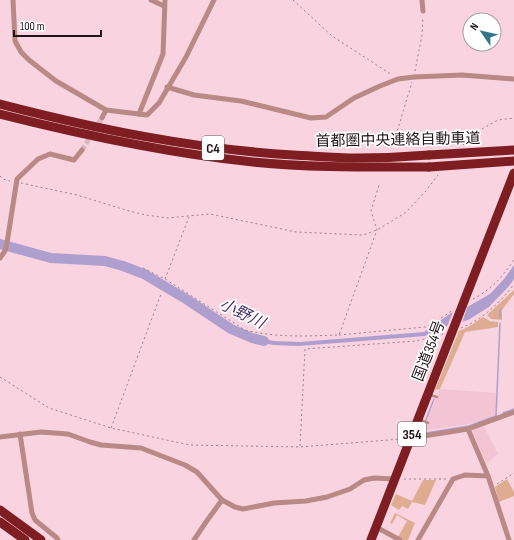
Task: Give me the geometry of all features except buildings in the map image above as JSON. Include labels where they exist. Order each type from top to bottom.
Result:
[{"type":"highway","name":"首都圏中央連絡自動車道","points":[[0,104],[83,125],[138,136],[198,146],[256,153],[355,158],[514,150]]},
{"type":"highway","name":"首都圏中央連絡自動車道","points":[[0,114],[136,145],[188,154],[254,162],[354,167],[429,167],[514,161]]},
{"type":"highway","name":"国道354号","points":[[371,540],[514,173]]},
{"type":"highway","points":[[0,510],[41,540]]},
{"type":"highway","points":[[0,522],[25,540]]},
{"type":"street","points":[[13,0],[15,41],[21,52],[29,60],[56,82],[106,110],[147,115],[159,103],[186,57],[214,0]]},
{"type":"street","points":[[151,0],[164,6]]},
{"type":"street","points":[[139,114],[163,54],[165,0]]},
{"type":"street","points":[[422,0],[423,11]]},
{"type":"street","points":[[167,87],[194,95],[241,101],[311,118],[326,117],[354,98],[398,79],[462,75],[514,79]]},
{"type":"street","points":[[102,118],[106,110]]},
{"type":"street","points":[[0,258],[5,251],[7,243],[16,181],[21,174],[38,159],[50,154],[74,160],[82,150]]},
{"type":"street","points":[[411,438],[468,429],[514,412]]},
{"type":"street","points":[[468,429],[488,476],[509,540]]},
{"type":"street","points":[[0,437],[41,432],[68,434],[101,445],[130,447],[151,451],[185,465],[197,472],[222,500],[235,507],[243,508],[274,503],[306,501],[350,489],[364,480],[374,478],[394,479]]},
{"type":"street","points":[[20,434],[32,513],[35,520],[58,540]]},
{"type":"street","points":[[418,540],[453,479],[465,475],[488,476]]},
{"type":"street","points":[[194,540],[222,500]]},
{"type":"street","points":[[376,527],[400,540]]},
{"type":"lane","points":[[428,394],[438,397]]},
{"type":"lane","points":[[418,419],[428,423]]},
{"type":"path","points":[[293,0],[332,36],[398,79]]},
{"type":"path","points":[[393,144],[414,77],[422,35],[423,11]]},
{"type":"path","points":[[460,149],[466,141],[492,123],[498,120],[514,118]]},
{"type":"path","points":[[0,176],[3,179],[16,181],[27,185],[77,194],[146,215],[167,218],[210,214],[296,232],[363,235],[377,230],[405,213],[425,192],[441,171]]},
{"type":"path","points":[[339,335],[377,230],[371,211],[379,185]]},
{"type":"path","points":[[165,280],[189,217]]},
{"type":"path","points":[[143,268],[245,330],[282,336],[339,335],[425,327],[434,323],[463,303],[486,293],[504,275],[514,260]]},
{"type":"path","points":[[300,447],[305,349],[416,341],[452,329],[467,326],[485,314],[514,284]]},
{"type":"path","points":[[111,428],[161,294]]},
{"type":"path","points":[[0,377],[49,408],[111,428],[190,445],[300,447],[411,438]]},
{"type":"path","points":[[492,488],[514,473]]},
{"type":"path","points":[[394,479],[453,479]]},
{"type":"shaded area","points":[[514,265],[514,279],[489,307],[468,320],[445,327],[425,336],[299,346],[274,345],[250,341],[253,337],[274,341],[300,342],[424,332],[451,313],[469,306],[490,294],[504,279]]},
{"type":"shaded area","points":[[514,290],[514,294],[502,310],[502,320],[491,319],[487,315]]},
{"type":"shaded area","points":[[483,317],[490,321],[498,322],[498,327],[465,332],[440,389],[435,390],[459,331],[470,326]]},
{"type":"shaded area","points":[[440,389],[496,393],[496,415],[474,423],[423,431]]},
{"type":"shaded area","points":[[483,425],[498,454],[486,464],[473,432],[473,430]]},
{"type":"shaded area","points":[[507,479],[514,492],[514,496],[499,502],[495,487]]},
{"type":"shaded area","points":[[423,480],[436,480],[425,505],[412,502],[408,509],[402,506],[399,510],[391,505],[396,494],[412,501]]},
{"type":"shaded area","points":[[395,513],[415,523],[408,540],[398,537],[407,521],[397,515],[392,524],[390,523]]},
{"type":"pier","points":[[468,305],[462,323],[446,329],[453,312]]},
{"type":"waterway","name":"小野川","points":[[0,244],[51,258],[105,261],[123,266],[144,274],[186,299],[231,329],[252,338],[264,341]]},
{"type":"waterway","points":[[500,309],[500,318]]},
{"type":"waterway","points":[[496,416],[500,323]]},
{"type":"waterway","points":[[426,420],[434,399]]},
{"type":"waterway","points":[[503,413],[514,409]]},
{"type":"waterway","points":[[420,434],[469,426],[496,416]]},
{"type":"waterway","points":[[420,434],[424,425]]},
{"type":"tunnel","points":[[82,150],[102,118]]}]
